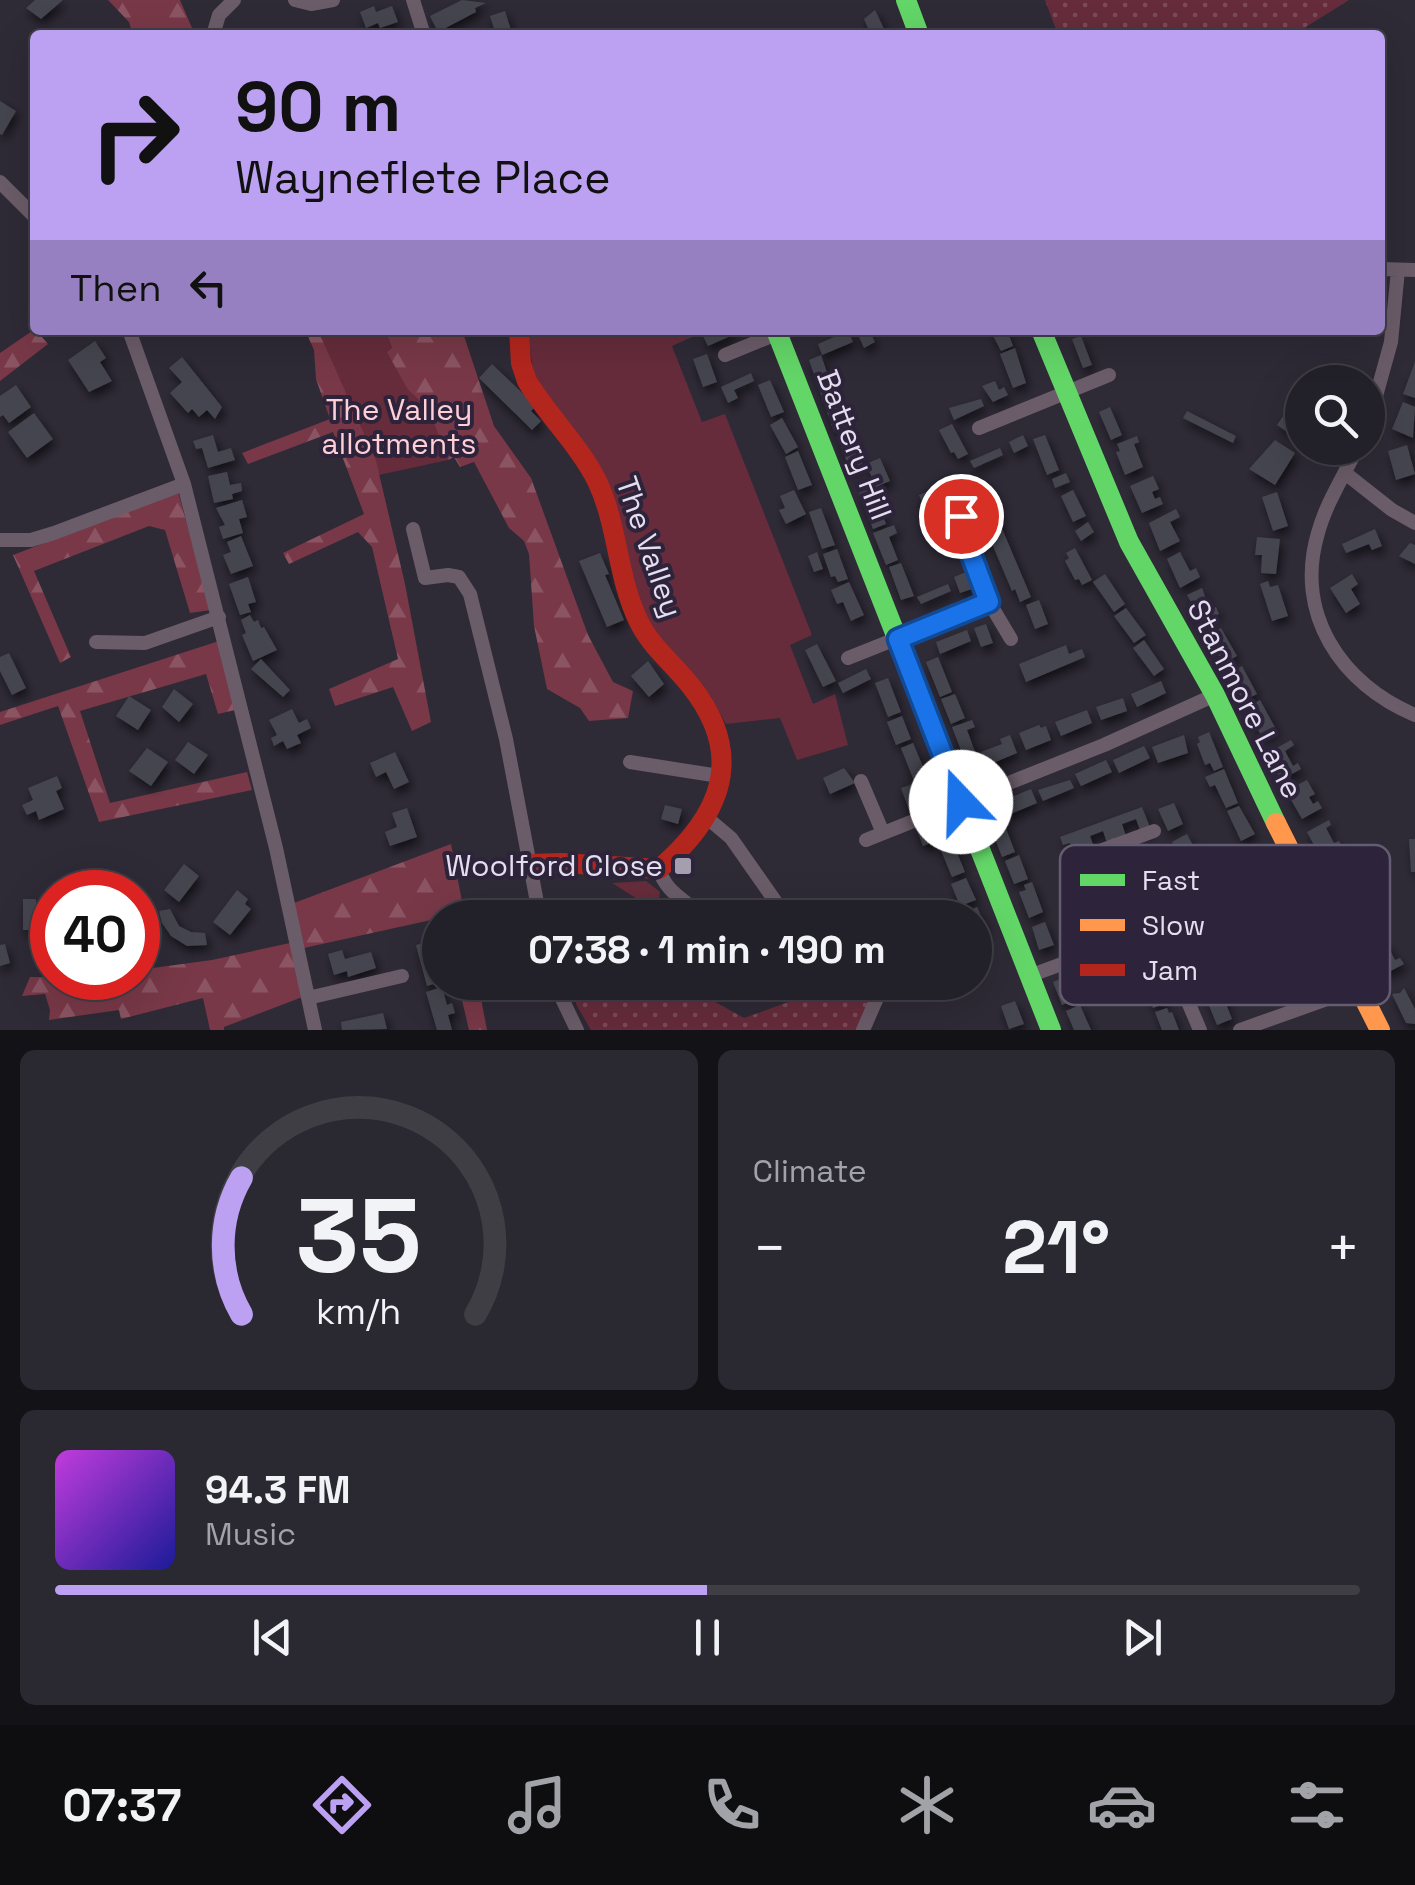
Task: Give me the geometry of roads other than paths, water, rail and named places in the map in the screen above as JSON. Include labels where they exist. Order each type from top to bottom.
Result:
[{"type":"street","points":[[213,30],[234,0]]},
{"type":"street","points":[[294,0],[311,4],[332,0]]},
{"type":"street","points":[[422,30],[413,4],[431,0]]},
{"type":"street","points":[[906,0],[918,30]]},
{"type":"street","points":[[0,182],[30,212]]},
{"type":"street","points":[[1385,269],[1415,270]]},
{"type":"street","points":[[1385,365],[1391,342],[1398,270]]},
{"type":"street","points":[[131,335],[184,484],[291,913],[315,1030]]},
{"type":"street","name":"The Valley","points":[[519,335],[526,378],[584,458],[599,486],[618,566],[642,631],[690,684],[714,724],[720,751],[714,805],[694,836],[659,869]]},
{"type":"street","points":[[725,355],[771,335]]},
{"type":"street","name":"Battery Hill","points":[[782,335],[1051,1030]]},
{"type":"street","name":"Stanmore Lane","points":[[1043,335],[1129,542],[1215,695],[1286,845]]},
{"type":"street","points":[[979,428],[1109,375]]},
{"type":"street","points":[[1350,465],[1325,510],[1316,537],[1312,560],[1314,602],[1334,654],[1369,689],[1415,715]]},
{"type":"street","points":[[1346,473],[1392,510],[1415,522]]},
{"type":"street","points":[[0,540],[30,540],[54,533],[184,484]]},
{"type":"street","points":[[961,516],[963,533],[989,602],[1011,640]]},
{"type":"street","points":[[413,529],[426,578],[459,577],[470,594],[506,740],[536,900]]},
{"type":"street","points":[[848,658],[989,602]]},
{"type":"street","points":[[96,642],[145,643],[219,617]]},
{"type":"street","points":[[866,840],[1104,745],[1215,695]]},
{"type":"street","points":[[630,762],[718,776]]},
{"type":"street","points":[[861,780],[883,833]]},
{"type":"street","points":[[706,817],[731,838],[774,900]]},
{"type":"street","points":[[1115,845],[1154,832]]},
{"type":"street","points":[[528,864],[569,862],[608,870],[659,869],[666,889],[685,900]]},
{"type":"street","points":[[1029,976],[1060,965]]},
{"type":"street","points":[[308,998],[402,976]]},
{"type":"street","points":[[563,1000],[577,1030]]},
{"type":"street","points":[[863,1030],[876,1000]]},
{"type":"street","points":[[1189,1005],[1200,1030]]},
{"type":"street","points":[[1240,1030],[1310,1005]]},
{"type":"street","name":"Stanmore Lane","points":[[1367,1005],[1380,1030]]},
{"type":"place","name":"Woolford Close","points":[[683,866]]},
{"type":"park label","name":"The Valley allotments","points":[[399,427]]}]
